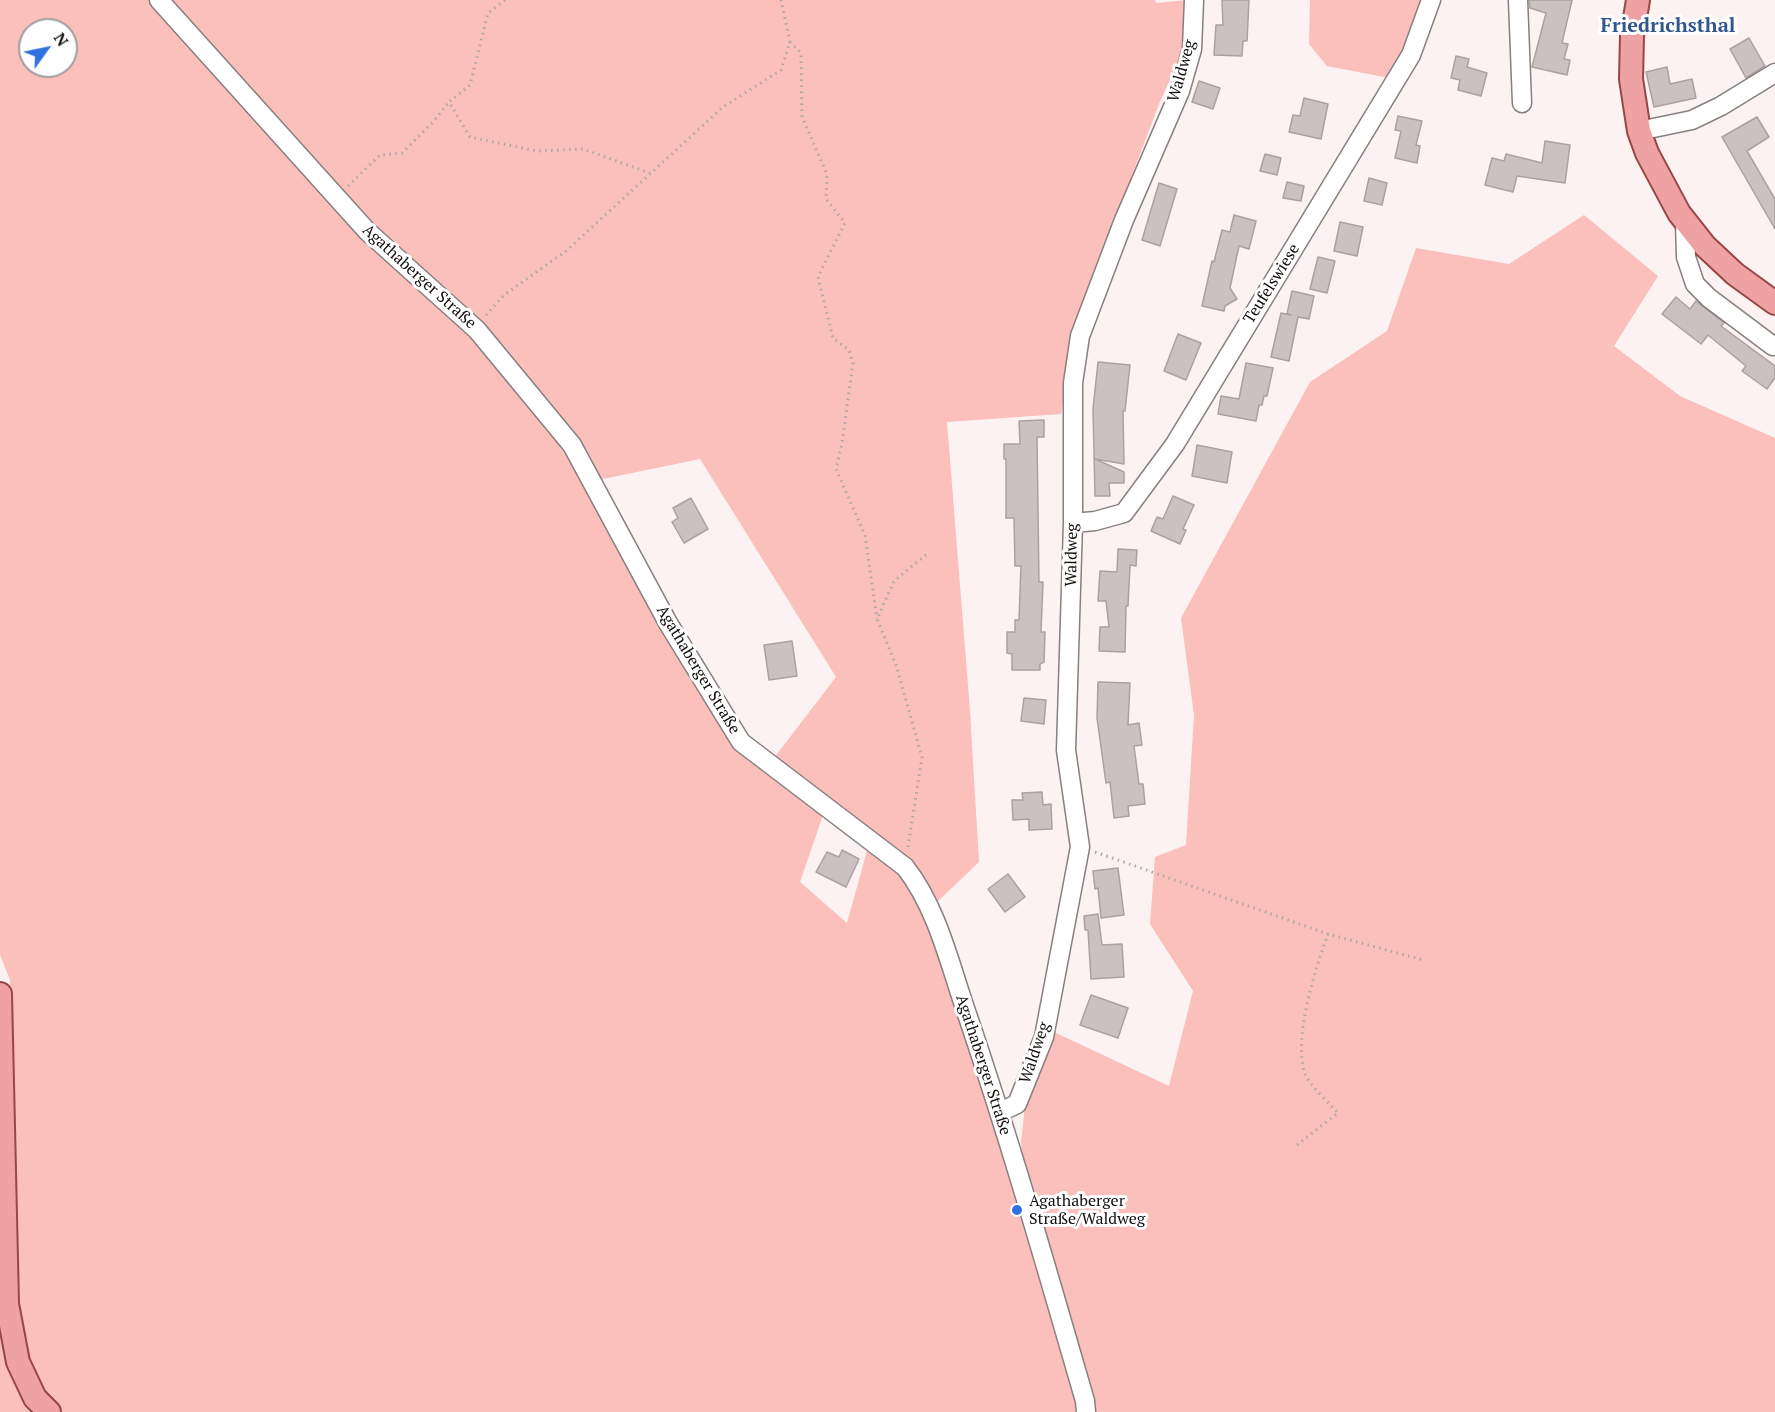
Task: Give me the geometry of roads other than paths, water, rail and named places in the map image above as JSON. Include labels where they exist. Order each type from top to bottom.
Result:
[{"type":"main road","points":[[1638,0],[1630,56],[1631,78],[1639,131],[1647,153],[1660,181],[1685,221],[1705,246],[1735,274],[1775,303]]},
{"type":"main road","points":[[0,994],[7,1304],[18,1362],[35,1398],[49,1412]]},
{"type":"street","name":"Agathaberger Straße","points":[[159,0],[367,231],[477,330],[572,445],[668,623],[741,742],[905,867],[924,893],[1000,1112],[1085,1401],[1086,1412]]},
{"type":"street","name":"Waldweg","points":[[1000,1112],[1017,1104],[1044,1037],[1080,847],[1066,750],[1073,524],[1073,383],[1080,336],[1124,220],[1180,90],[1192,49],[1194,0]]},
{"type":"street","name":"Teufelswiese","points":[[1073,524],[1124,513],[1175,444],[1411,55],[1431,0]]},
{"type":"street","points":[[1518,0],[1522,103]]},
{"type":"street","points":[[1639,131],[1692,120],[1721,106],[1775,73]]},
{"type":"street","points":[[1685,221],[1686,257],[1695,284],[1709,298],[1773,346]]},
{"type":"place","name":"Agathaberger Straße/Waldweg","points":[[1017,1210]]},
{"type":"district","name":"Friedrichsthal","points":[[1668,26]]}]
